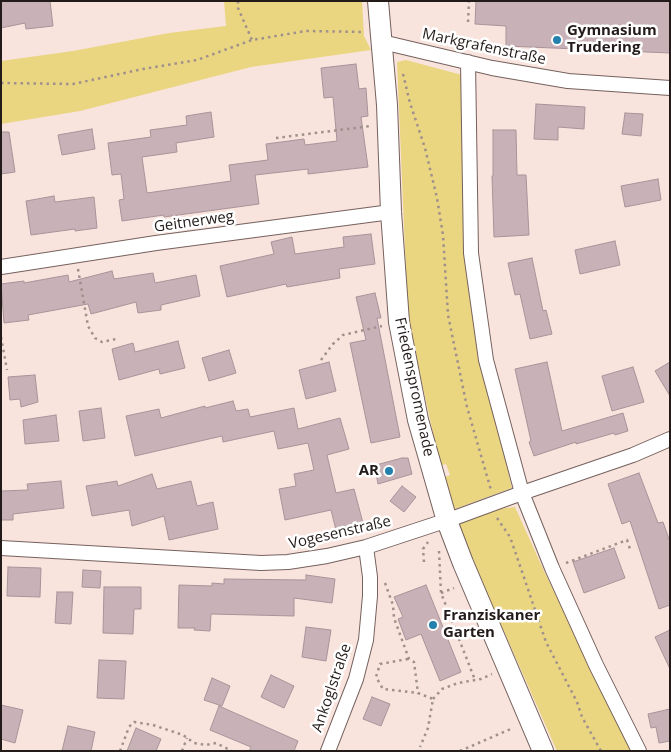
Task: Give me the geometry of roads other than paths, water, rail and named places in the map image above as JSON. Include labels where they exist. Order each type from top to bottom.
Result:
[{"type":"street","name":"Friedenspromenade","points":[[378,1],[388,124],[398,322],[418,420],[447,521],[543,751]]},
{"type":"street","name":"Markgrafenstraße","points":[[382,42],[468,62],[568,81],[670,88]]},
{"type":"street","points":[[468,62],[471,253],[486,360],[522,493],[552,568],[596,665],[639,751]]},
{"type":"street","name":"Geitnerweg","points":[[1,266],[391,212]]},
{"type":"street","name":"Vogesenstraße","points":[[1,548],[261,563],[288,562],[366,547],[447,521],[633,455],[670,439]]},
{"type":"street","name":"Ankoglstraße","points":[[328,751],[356,679],[366,640],[370,596],[370,577],[366,547]]},
{"type":"place","name":"Gymnasium Trudering","points":[[557,40]]},
{"type":"place","name":"AR","points":[[389,471]]},
{"type":"place","name":"Franziskaner Garten","points":[[433,625]]}]
